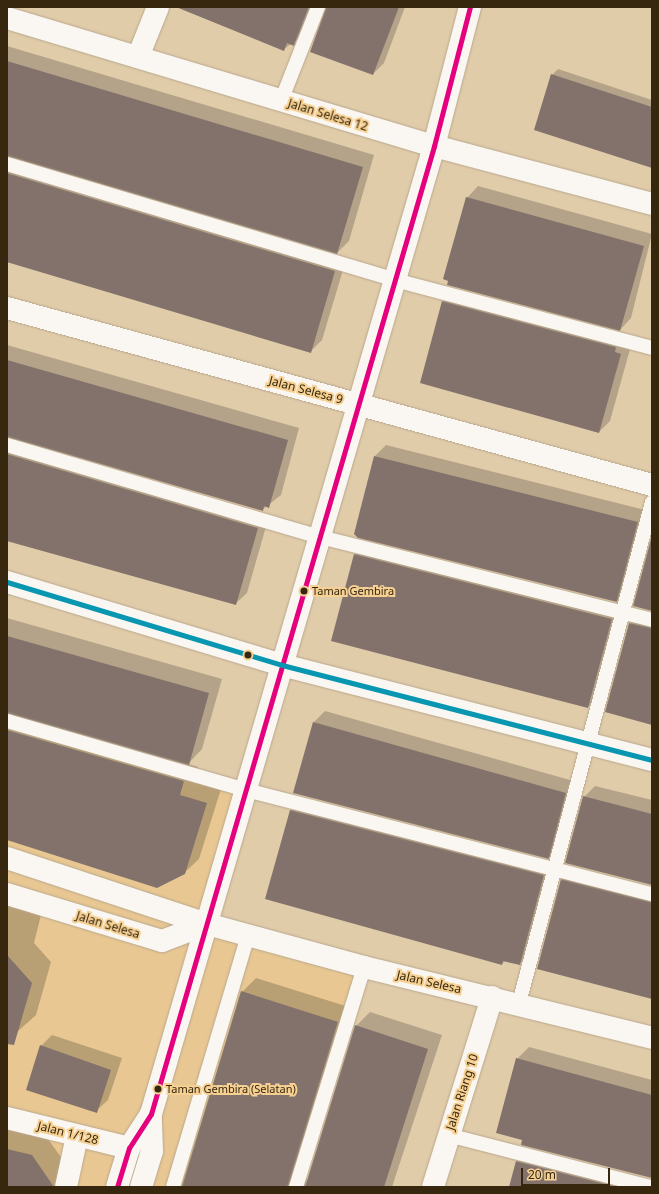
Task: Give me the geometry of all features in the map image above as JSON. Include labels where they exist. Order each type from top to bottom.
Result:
[{"type":"street","points":[[138,57],[158,7]]},
{"type":"street","points":[[118,1187],[129,1148],[151,1114],[434,146],[470,7]]},
{"type":"street","name":"Jalan Selesa 12","points":[[14,15],[138,57],[281,101],[434,146],[652,204]]},
{"type":"street","name":"Jalan Selesa 9","points":[[7,308],[652,486]]},
{"type":"street","points":[[7,582],[282,665],[652,760]]},
{"type":"street","name":"Jalan Selesa","points":[[7,858],[207,924],[364,967],[519,1003],[652,1038]]},
{"type":"street","name":"Jalan Selesa","points":[[7,894],[162,941],[207,924]]},
{"type":"street","name":"Jalan Riang 10","points":[[433,1187],[492,997]]},
{"type":"street","points":[[142,1187],[152,1151],[151,1114]]},
{"type":"street","name":"Jalan 1/128","points":[[7,1118],[129,1148]]},
{"type":"street","points":[[66,1187],[77,1136]]},
{"type":"lane","points":[[281,101],[318,7]]},
{"type":"lane","points":[[7,164],[395,280],[652,348]]},
{"type":"lane","points":[[7,445],[320,537],[652,620]]},
{"type":"lane","points":[[519,1003],[652,502]]},
{"type":"lane","points":[[7,721],[246,790],[652,894]]},
{"type":"lane","points":[[173,1187],[248,935]]},
{"type":"lane","points":[[296,1187],[364,967]]},
{"type":"lane","points":[[448,1135],[651,1187]]},
{"type":"shaded area","points":[[7,721],[246,790],[207,924],[364,967],[295,1187],[7,1187]]},
{"type":"building","points":[[176,7],[309,7],[294,46],[287,43],[284,51]]},
{"type":"building","points":[[326,7],[399,7],[373,75],[310,52]]},
{"type":"building","points":[[7,61],[363,167],[337,254],[7,156]]},
{"type":"building","points":[[551,74],[652,107],[652,168],[534,130]]},
{"type":"building","points":[[7,173],[335,271],[311,353],[7,262]]},
{"type":"building","points":[[466,197],[644,246],[620,331],[447,285],[448,281],[443,279]]},
{"type":"building","points":[[442,301],[616,347],[615,352],[621,354],[599,433],[420,383]]},
{"type":"building","points":[[7,360],[288,440],[269,508],[264,506],[263,511],[7,437]]},
{"type":"building","points":[[7,454],[258,528],[236,605],[7,541]]},
{"type":"building","points":[[374,456],[638,522],[617,602],[358,538],[354,534]]},
{"type":"building","points":[[652,535],[652,611],[633,606]]},
{"type":"building","points":[[354,554],[612,619],[588,708],[331,641]]},
{"type":"building","points":[[629,623],[652,628],[652,725],[605,712]]},
{"type":"building","points":[[7,636],[209,693],[189,765],[7,713]]},
{"type":"building","points":[[313,722],[566,793],[549,859],[293,793]]},
{"type":"building","points":[[7,730],[184,781],[180,795],[207,803],[185,874],[157,888],[7,840]]},
{"type":"building","points":[[583,796],[652,814],[652,885],[565,863]]},
{"type":"building","points":[[290,810],[544,875],[520,965],[503,961],[502,965],[265,899]]},
{"type":"building","points":[[561,879],[652,902],[652,999],[537,969]]},
{"type":"building","points":[[7,955],[32,983],[14,1045],[7,1044]]},
{"type":"building","points":[[241,991],[338,1022],[288,1187],[182,1187]]},
{"type":"building","points":[[355,1025],[428,1049],[384,1187],[305,1187]]},
{"type":"building","points":[[40,1045],[111,1070],[97,1113],[26,1090]]},
{"type":"building","points":[[516,1058],[652,1095],[652,1178],[521,1145],[522,1140],[496,1133]]},
{"type":"building","points":[[7,1149],[32,1155],[54,1187],[7,1187]]},
{"type":"building","points":[[516,1161],[617,1187],[509,1187]]},
{"type":"transit line","points":[[117,1187],[129,1148],[151,1114],[434,146],[470,7]]},
{"type":"transit line","points":[[7,582],[282,665],[652,760]]},
{"type":"place","name":"Taman Gembira","points":[[304,591]]},
{"type":"place","name":"Taman Gembira (Selatan)","points":[[158,1089]]}]
